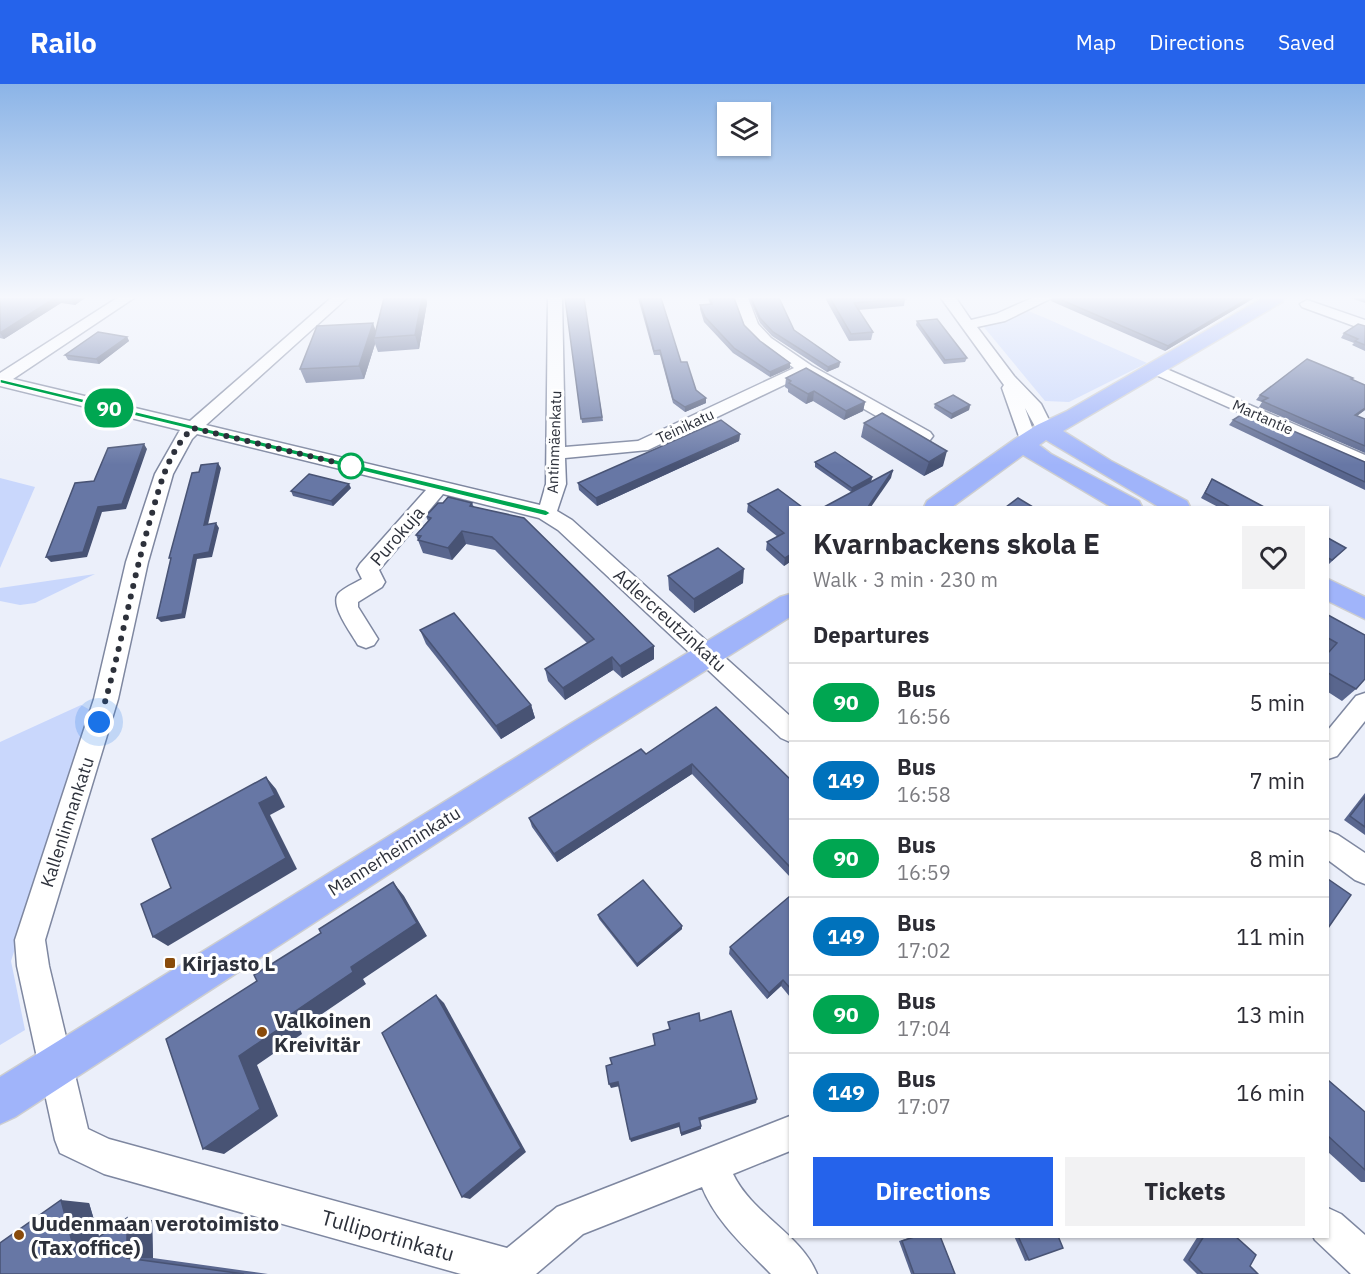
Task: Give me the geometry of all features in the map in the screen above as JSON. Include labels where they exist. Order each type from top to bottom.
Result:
[{"type":"main road","points":[[937,506],[1032,438],[1084,411],[1182,354]]},
{"type":"main road","points":[[1032,438],[1043,459],[1128,506]]},
{"type":"main road","points":[[1032,438],[1103,466],[1176,506]]},
{"type":"main road","points":[[1329,590],[1365,609]]},
{"type":"main road","name":"Mannerheiminkatu","points":[[0,1102],[581,732],[709,656],[789,605]]},
{"type":"main road","points":[[1329,617],[1365,637]]},
{"type":"street","points":[[0,381],[42,354]]},
{"type":"street","name":"Kallenlinnankatu","points":[[56,1066],[30,940],[106,699],[137,562],[164,474],[178,445],[193,428],[277,354]]},
{"type":"street","name":"Antinmäenkatu","points":[[546,513],[554,498],[556,484],[555,354]]},
{"type":"street","points":[[784,354],[806,369],[924,436]]},
{"type":"street","points":[[988,354],[1008,380],[1032,438]]},
{"type":"street","name":"Teinikatu","points":[[555,453],[642,446],[806,369]]},
{"type":"street","name":"Martantie","points":[[1162,372],[1365,462]]},
{"type":"street","points":[[0,381],[546,513]]},
{"type":"street","name":"Purokuja","points":[[366,639],[347,607],[347,598],[374,582],[368,569],[439,487]]},
{"type":"street","name":"Adlercreutzinkatu","points":[[546,513],[564,525],[789,730]]},
{"type":"street","points":[[1329,747],[1365,703]]},
{"type":"street","points":[[1329,845],[1365,870]]},
{"type":"street","name":"Tulliportinkatu","points":[[56,1066],[73,1140],[104,1156],[512,1271],[570,1220],[789,1134]]},
{"type":"street","points":[[711,1165],[722,1191],[742,1217],[798,1274]]},
{"type":"street","points":[[1329,1228],[1365,1261]]},
{"type":"shaded area","points":[[1006,354],[1126,354],[1147,363],[1069,402],[1045,401]]},
{"type":"shaded area","points":[[0,478],[35,487],[0,568]]},
{"type":"shaded area","points":[[95,574],[35,603],[20,605],[0,601],[0,588]]},
{"type":"shaded area","points":[[81,705],[92,711],[11,961],[25,1030],[0,1045],[0,742]]},
{"type":"building","points":[[67,354],[104,354],[96,359],[65,355]]},
{"type":"building","points":[[306,354],[363,354],[359,366],[300,369]]},
{"type":"building","points":[[572,354],[592,354],[602,417],[581,419]]},
{"type":"building","points":[[661,354],[678,354],[681,362],[687,362],[696,390],[706,398],[685,407],[673,399]]},
{"type":"building","points":[[742,354],[777,354],[790,363],[770,372]]},
{"type":"building","points":[[807,354],[828,354],[840,362],[828,367]]},
{"type":"building","points":[[940,354],[964,354],[967,358],[945,360]]},
{"type":"building","points":[[1307,359],[1365,385],[1365,408],[1355,415],[1365,419],[1365,446],[1262,401],[1268,398],[1260,395]]},
{"type":"building","points":[[806,368],[865,402],[846,411],[814,391],[808,394],[789,383],[791,381],[786,378]]},
{"type":"building","points":[[953,395],[970,405],[952,414],[935,404]]},
{"type":"building","points":[[1247,411],[1365,462],[1365,482],[1233,420]]},
{"type":"building","points":[[882,413],[947,451],[929,462],[864,423]]},
{"type":"building","points":[[721,420],[740,434],[596,498],[578,483]]},
{"type":"building","points":[[144,444],[122,504],[98,507],[83,552],[46,557],[75,483],[94,481],[108,448]]},
{"type":"building","points":[[835,452],[872,477],[852,488],[815,462]]},
{"type":"building","points":[[218,463],[204,525],[216,523],[209,552],[194,555],[182,614],[157,618],[171,558],[169,558],[192,473],[199,472],[201,465]]},
{"type":"building","points":[[893,470],[869,506],[826,506]]},
{"type":"building","points":[[309,474],[349,484],[331,501],[291,491]]},
{"type":"building","points":[[1212,479],[1262,506],[1228,506],[1205,493]]},
{"type":"building","points":[[778,489],[801,506],[789,506],[789,556],[785,558],[767,542],[784,533],[748,504]]},
{"type":"building","points":[[448,497],[472,503],[470,506],[524,518],[654,646],[620,666],[612,657],[563,688],[545,669],[594,639],[492,537],[462,531],[448,548],[418,540],[421,536],[416,535],[431,518],[426,516],[438,503],[443,503]]},
{"type":"building","points":[[1018,498],[1031,506],[1007,506]]},
{"type":"building","points":[[1329,539],[1346,548],[1332,560],[1329,558]]},
{"type":"building","points":[[718,548],[744,569],[694,599],[668,576]]},
{"type":"building","points":[[454,613],[531,705],[496,726],[420,630]]},
{"type":"building","points":[[1329,616],[1365,635],[1365,679],[1356,689],[1329,674],[1329,652],[1337,643],[1329,639]]},
{"type":"building","points":[[716,707],[789,778],[789,866],[692,764],[554,854],[529,818],[641,749],[646,754]]},
{"type":"building","points":[[266,777],[275,795],[259,803],[286,858],[153,937],[141,904],[171,888],[152,839]]},
{"type":"building","points":[[1365,797],[1365,827],[1350,816]]},
{"type":"building","points":[[643,880],[682,926],[637,964],[598,915]]},
{"type":"building","points":[[1329,880],[1351,895],[1329,927]]},
{"type":"building","points":[[393,882],[417,923],[351,967],[353,972],[284,1019],[286,1024],[239,1056],[260,1109],[203,1149],[166,1039],[257,981],[254,975],[321,933],[319,929]]},
{"type":"building","points":[[789,897],[789,987],[783,980],[769,993],[730,947]]},
{"type":"building","points":[[436,995],[521,1148],[462,1197],[382,1033]]},
{"type":"building","points":[[731,1011],[757,1099],[699,1118],[701,1126],[681,1133],[679,1123],[630,1139],[618,1082],[609,1084],[606,1066],[612,1064],[610,1058],[655,1045],[653,1034],[670,1029],[668,1022],[699,1013],[700,1021]]},
{"type":"building","points":[[1329,1081],[1365,1112],[1365,1170],[1329,1137]]},
{"type":"building","points":[[61,1200],[75,1253],[127,1218],[127,1258],[244,1274],[0,1274],[0,1243]]},
{"type":"building","points":[[911,1238],[941,1238],[955,1274],[914,1274],[902,1241]]},
{"type":"building","points":[[1019,1238],[1059,1238],[1063,1248],[1029,1260]]},
{"type":"building","points":[[1203,1238],[1237,1238],[1256,1255],[1250,1266],[1258,1274],[1203,1274],[1189,1260]]},
{"type":"bus line","name":"90","points":[[0,381],[546,513]]},
{"type":"place","name":"Kirjasto L","points":[[170,963]]},
{"type":"place","name":"Valkoinen Kreivitär","points":[[262,1032]]},
{"type":"place","name":"Uudenmaan verotoimisto (Tax office)","points":[[19,1235]]},
{"type":"route","points":[[99,722],[137,562],[164,474],[184,436],[193,428],[351,466]]}]
